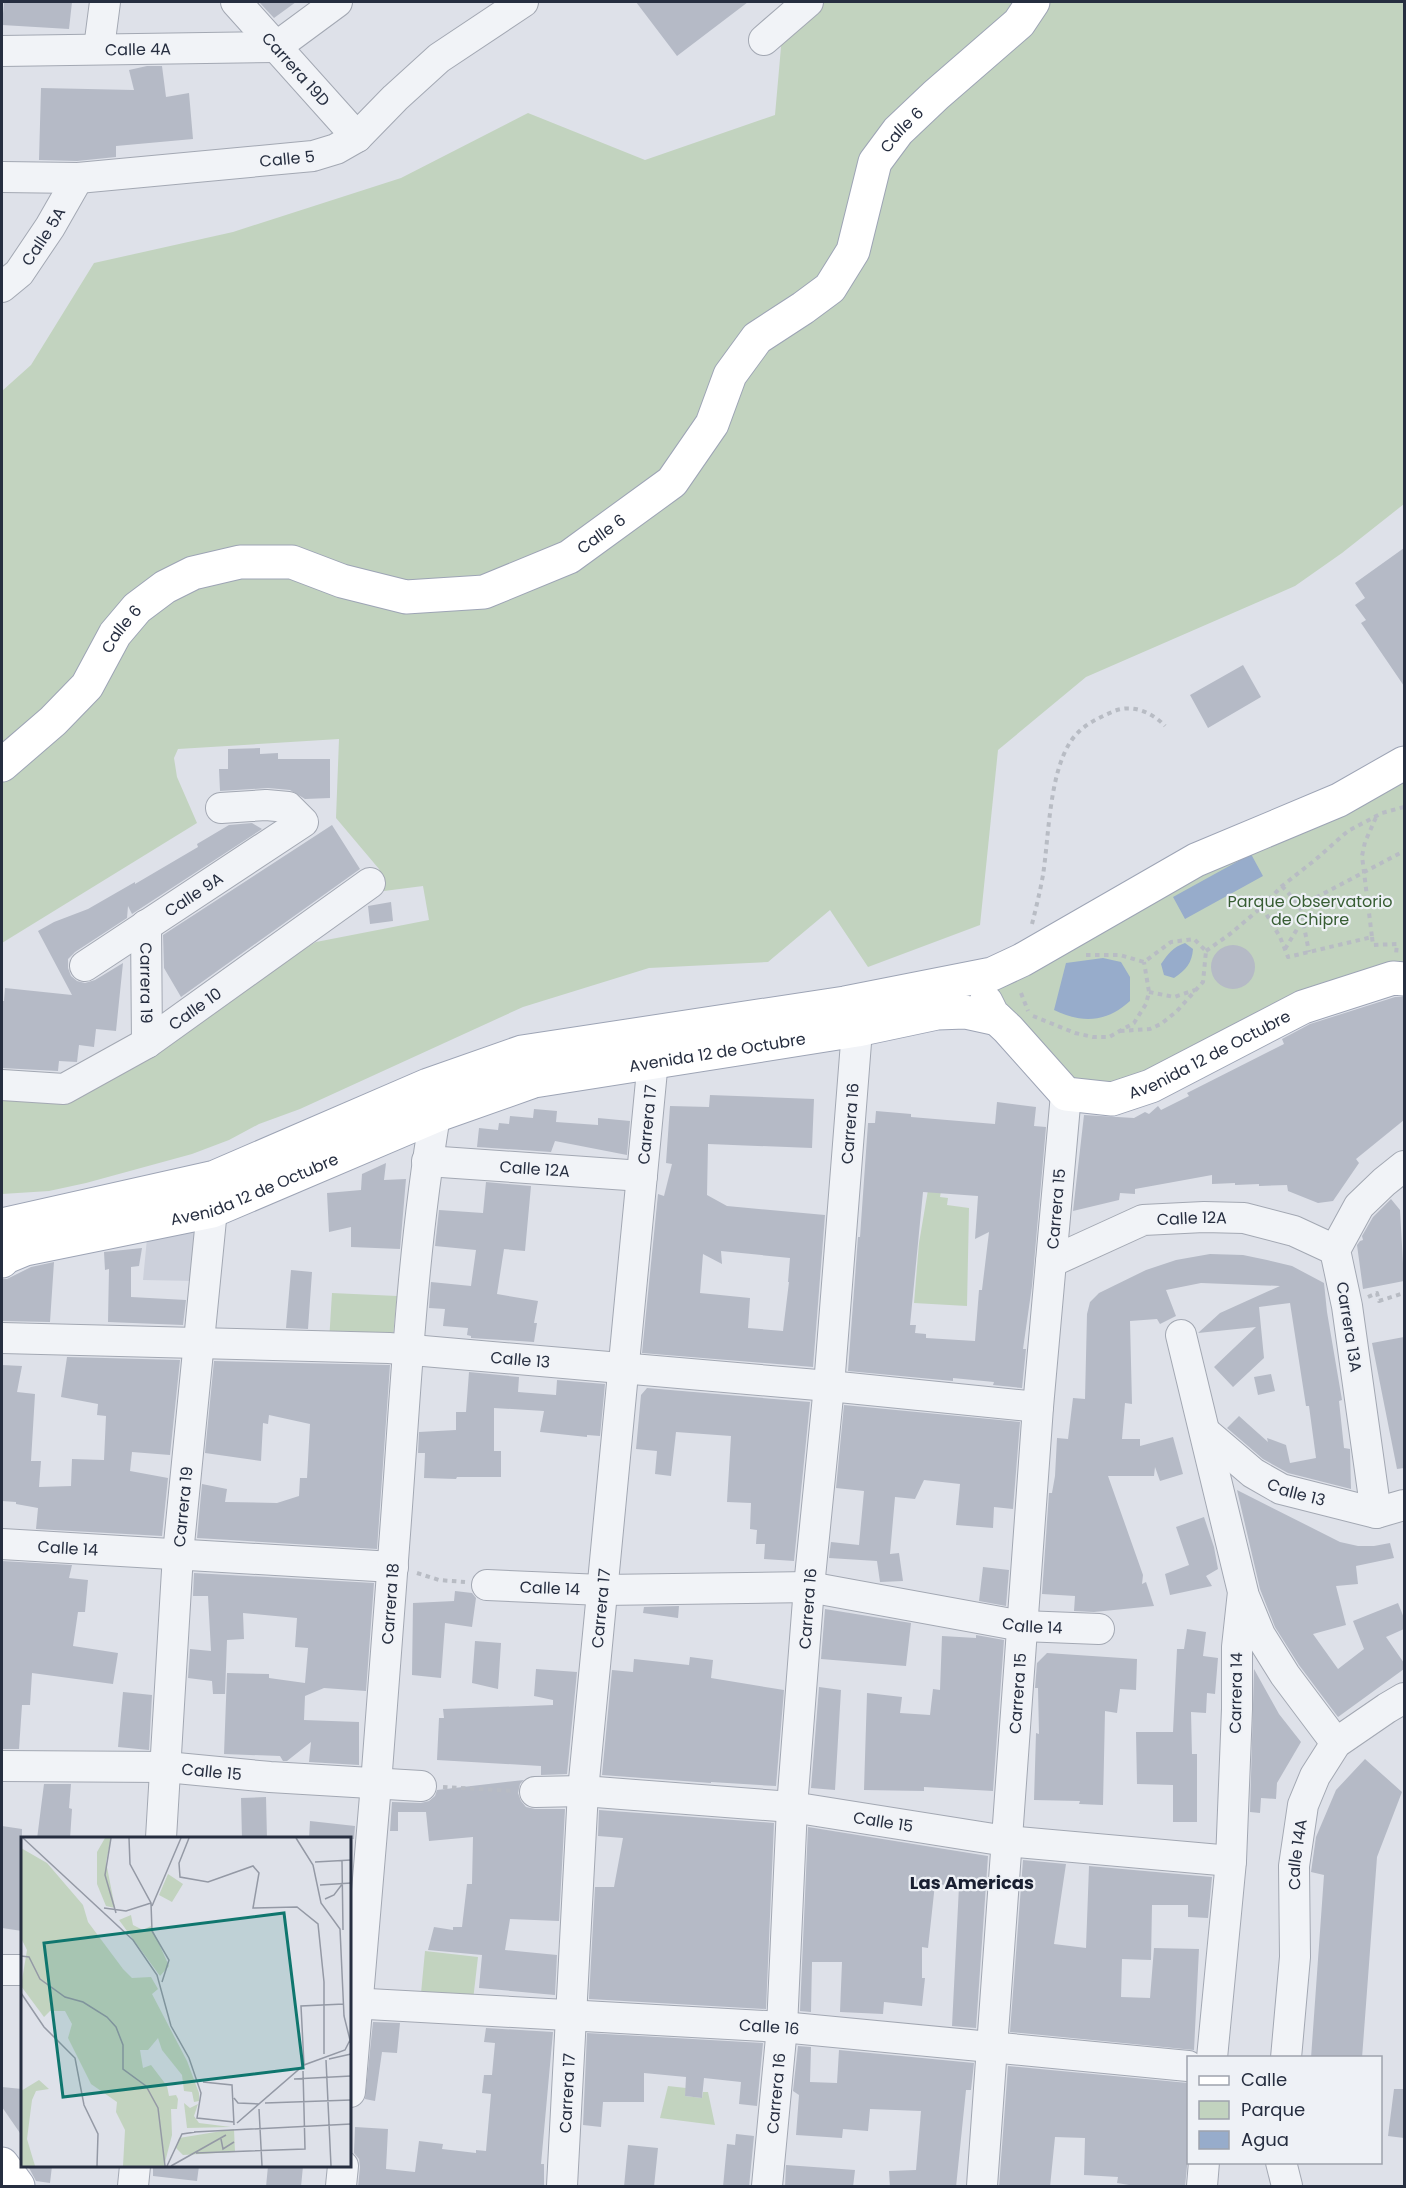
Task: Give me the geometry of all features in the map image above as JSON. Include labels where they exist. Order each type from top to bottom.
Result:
[{"type":"main road","name":"Calle 6","points":[[2,765],[53,721],[87,686],[116,634],[136,608],[165,587],[193,573],[240,562],[292,562],[342,582],[406,597],[484,592],[569,557],[672,482],[712,424],[730,375],[757,338],[804,308],[830,288],[853,252],[875,162],[898,131],[1019,23],[1033,2]]},
{"type":"main road","name":"Avenida 12 de Octubre","points":[[2,1261],[25,1249],[212,1211],[435,1116],[534,1081],[654,1047],[845,1003],[992,974],[1023,974],[1196,860],[1339,800],[1404,763]]},
{"type":"main road","points":[[992,974],[986,989],[986,1002],[992,1014],[1066,1094]]},
{"type":"main road","name":"Avenida 12 de Octubre","points":[[1066,1094],[1112,1099],[1151,1086],[1303,1008],[1394,978],[1404,979]]},
{"type":"main road","name":"Avenida 12 de Octubre","points":[[2,1225],[215,1177],[428,1085],[522,1052],[654,1047],[857,1030],[937,1013],[965,1012],[997,1019]]},
{"type":"main road","points":[[2,2164],[18,2187]]},
{"type":"street","points":[[99,48],[105,2]]},
{"type":"street","name":"Carrera 19D","points":[[236,2],[357,137]]},
{"type":"street","points":[[276,47],[337,2]]},
{"type":"street","points":[[764,40],[808,2]]},
{"type":"street","name":"Calle 5","points":[[2,177],[78,178],[313,156],[336,149],[357,137],[439,58],[506,7]]},
{"type":"street","name":"Calle 4A","points":[[2,51],[276,47]]},
{"type":"street","name":"Calle 5A","points":[[2,287],[19,273],[78,178]]},
{"type":"street","name":"Calle 9A","points":[[85,966],[303,822],[288,807],[266,805],[221,808]]},
{"type":"street","name":"Calle 10","points":[[2,1085],[64,1089],[147,1043],[370,883]]},
{"type":"street","name":"Carrera 19","points":[[146,925],[147,1043]]},
{"type":"street","name":"Carrera 16","points":[[767,2187],[782,2027],[792,1807],[809,1587],[829,1386],[857,1030]]},
{"type":"street","name":"Carrera 17","points":[[562,2187],[583,1791],[654,1047]]},
{"type":"street","name":"Carrera 15","points":[[982,2187],[1038,1407],[1066,1094]]},
{"type":"street","name":"Carrera 18","points":[[351,2062],[353,2003],[375,1783],[408,1350],[427,1161],[435,1116]]},
{"type":"street","name":"Calle 12A","points":[[427,1161],[642,1176]]},
{"type":"street","points":[[1335,1250],[1359,1206],[1404,1166]]},
{"type":"street","name":"Carrera 19","points":[[161,1837],[178,1554],[215,1177]]},
{"type":"street","name":"Calle 12A","points":[[1051,1262],[1143,1220],[1204,1216],[1244,1218],[1294,1231],[1335,1250]]},
{"type":"street","name":"Carrera 13A","points":[[1335,1250],[1390,1509]]},
{"type":"street","name":"Carrera 14","points":[[1181,1335],[1243,1592],[1237,1647],[1231,1861],[1212,2056]]},
{"type":"street","name":"Calle 13","points":[[2,1338],[408,1350],[829,1386],[1038,1407]]},
{"type":"street","name":"Calle 13","points":[[1204,1432],[1253,1473],[1281,1489],[1390,1509]]},
{"type":"street","name":"Calle 14","points":[[2,1544],[393,1567]]},
{"type":"street","name":"Calle 14","points":[[487,1585],[602,1590],[809,1587],[1022,1626],[1099,1629]]},
{"type":"street","points":[[1243,1592],[1260,1635],[1285,1675],[1336,1743]]},
{"type":"street","name":"Calle 14A","points":[[1286,2056],[1295,1957],[1294,1866],[1303,1805],[1315,1776],[1336,1743],[1404,1698]]},
{"type":"street","name":"Calle 15","points":[[2,1766],[166,1767],[270,1777],[421,1786]]},
{"type":"street","name":"Calle 15","points":[[535,1792],[583,1791],[792,1807],[1006,1841],[1231,1861]]},
{"type":"street","points":[[2,1970],[21,1971]]},
{"type":"street","name":"Calle 16","points":[[353,2003],[782,2027],[1187,2066]]},
{"type":"street","points":[[1202,2187],[1204,2164]]},
{"type":"street","points":[[1281,2164],[1287,2187]]},
{"type":"street","points":[[133,2187],[135,2167]]},
{"type":"street","points":[[341,2187],[343,2167]]},
{"type":"path","points":[[1144,962],[1149,992],[1146,1004],[1134,1023],[1108,1037],[1093,1037],[1043,1021],[1028,1013],[1021,993],[1030,932],[1043,876],[1057,773],[1070,742],[1082,728],[1120,708],[1140,710],[1155,715],[1165,726]]},
{"type":"path","points":[[1120,1031],[1150,1029],[1161,1024],[1203,982],[1206,951],[1262,907],[1282,886],[1348,831],[1377,815],[1404,807]]},
{"type":"path","points":[[1262,907],[1288,957],[1372,937],[1362,856],[1365,842],[1377,815]]},
{"type":"path","points":[[1300,906],[1404,851]]},
{"type":"path","points":[[1282,886],[1300,906],[1309,952]]},
{"type":"path","points":[[1285,949],[1294,931],[1303,920]]},
{"type":"path","points":[[1144,962],[1171,942],[1194,939],[1206,951]]},
{"type":"path","points":[[1078,956],[1120,955],[1144,962]]},
{"type":"path","points":[[1149,992],[1174,997],[1198,989]]},
{"type":"path","points":[[997,1019],[1021,993]]},
{"type":"path","points":[[1347,1306],[1377,1293],[1379,1301],[1404,1293]]},
{"type":"path","points":[[393,1567],[439,1580],[487,1585]]},
{"type":"path","points":[[421,1786],[535,1792]]},
{"type":"shaded area","points":[[200,1216],[195,1281],[143,1280],[148,1228]]},
{"type":"green space","points":[[785,2],[1404,2],[1404,504],[1342,553],[1295,586],[1086,677],[998,750],[980,925],[868,967],[830,910],[768,962],[649,968],[523,1007],[300,1109],[259,1124],[229,1140],[192,1154],[49,1191],[2,1194],[2,1096],[55,1096],[316,942],[429,920],[423,886],[384,891],[379,869],[336,818],[339,739],[178,749],[174,758],[177,777],[197,823],[2,943],[2,391],[31,365],[94,263],[233,232],[401,178],[528,113],[645,160],[775,115]]},
{"type":"green space","name":"Parque Observatorio de Chipre","points":[[1404,763],[1404,979],[1151,1086],[1066,1094],[997,1019],[992,974]]},
{"type":"green space","points":[[928,1190],[941,1191],[940,1197],[948,1198],[947,1205],[969,1208],[967,1306],[914,1303],[919,1243]]},
{"type":"green space","points":[[332,1293],[397,1296],[392,1346],[329,1342]]},
{"type":"green space","points":[[425,1951],[478,1957],[472,2009],[420,2004]]},
{"type":"green space","points":[[668,2086],[686,2088],[685,2096],[702,2098],[703,2092],[708,2092],[715,2125],[660,2118]]},
{"type":"water","points":[[1251,854],[1263,876],[1185,919],[1173,897]]},
{"type":"water","points":[[1185,943],[1193,949],[1188,966],[1174,978],[1164,975],[1161,964],[1171,951]]},
{"type":"water","points":[[1103,958],[1121,962],[1130,977],[1130,1001],[1112,1013],[1094,1019],[1075,1017],[1054,1010],[1066,963]]},
{"type":"building","points":[[4,2],[72,2],[69,29],[2,25]]},
{"type":"building","points":[[259,2],[296,2],[274,18]]},
{"type":"building","points":[[636,2],[748,2],[677,56]]},
{"type":"building","points":[[147,66],[162,66],[166,97],[189,93],[193,139],[116,146],[116,157],[77,161],[39,160],[41,88],[134,90],[129,70]]},
{"type":"building","points":[[1404,548],[1404,686],[1361,623],[1366,620],[1355,605],[1365,598],[1355,583]]},
{"type":"building","points":[[1243,665],[1261,697],[1208,728],[1190,695]]},
{"type":"building","points":[[260,748],[260,754],[278,753],[278,759],[330,759],[330,798],[305,799],[290,790],[268,788],[220,791],[219,769],[228,769],[228,749]]},
{"type":"building","points":[[252,823],[262,829],[132,914],[128,906],[127,918],[68,959],[71,976],[85,983],[95,980],[123,963],[116,1031],[96,1029],[94,1047],[79,1045],[77,1062],[59,1061],[58,1071],[2,1068],[2,1001],[4,1001],[5,988],[72,995],[38,931],[88,909],[135,882],[135,884],[198,847],[197,844],[229,825]]},
{"type":"building","points":[[332,825],[360,869],[181,997],[164,968],[163,935]]},
{"type":"building","points":[[391,902],[393,921],[370,924],[368,906]]},
{"type":"building","points":[[1233,945],[1248,952],[1255,967],[1248,982],[1233,989],[1218,982],[1211,967],[1218,952]]},
{"type":"building","points":[[1395,997],[1404,997],[1404,1120],[1356,1159],[1359,1163],[1333,1201],[1318,1203],[1288,1191],[1287,1185],[1212,1184],[1212,1175],[1135,1189],[1135,1194],[1120,1193],[1119,1200],[1073,1211],[1084,1115],[1134,1118],[1145,1112],[1149,1114],[1158,1106],[1161,1110],[1189,1096],[1187,1093],[1284,1044],[1282,1039],[1310,1024]]},
{"type":"building","points":[[710,1095],[814,1099],[812,1148],[708,1144],[707,1195],[727,1206],[825,1215],[813,1367],[642,1353],[658,1194],[664,1196],[672,1164],[666,1163],[670,1106],[709,1107]],"holes":[[[721,1251],[790,1258],[783,1331],[748,1328],[750,1298],[700,1293],[703,1254],[722,1264]]]},
{"type":"building","points":[[997,1102],[1036,1107],[1034,1126],[1046,1127],[1032,1286],[1023,1349],[1026,1349],[1022,1388],[993,1385],[994,1382],[953,1378],[953,1381],[848,1371],[868,1123],[875,1123],[876,1111],[911,1114],[911,1117],[995,1124]],"holes":[[[923,1192],[978,1196],[975,1239],[989,1232],[982,1290],[979,1290],[975,1341],[926,1338],[926,1334],[915,1333],[916,1325],[910,1325]]]},
{"type":"building","points":[[534,1109],[557,1111],[556,1122],[598,1125],[598,1118],[630,1121],[627,1155],[555,1141],[551,1152],[477,1147],[479,1128],[498,1130],[499,1123],[509,1124],[510,1116],[533,1118]]},
{"type":"building","points":[[386,1163],[384,1180],[406,1179],[400,1249],[351,1247],[351,1227],[329,1232],[327,1193],[361,1190],[362,1174]]},
{"type":"building","points":[[486,1182],[531,1186],[525,1251],[504,1249],[497,1294],[538,1301],[534,1323],[537,1323],[534,1342],[471,1338],[467,1335],[468,1328],[443,1326],[445,1309],[429,1308],[431,1282],[471,1286],[476,1250],[435,1246],[439,1210],[483,1213]]},
{"type":"building","points":[[1391,1199],[1400,1210],[1404,1281],[1363,1289],[1357,1245],[1363,1240],[1362,1236],[1373,1217]]},
{"type":"building","points":[[142,1248],[139,1266],[131,1267],[131,1297],[186,1300],[183,1325],[108,1322],[109,1269],[105,1270],[104,1252]]},
{"type":"building","points":[[1210,1254],[1243,1255],[1292,1266],[1324,1283],[1342,1400],[1339,1401],[1344,1448],[1350,1449],[1351,1489],[1288,1473],[1263,1459],[1227,1428],[1239,1416],[1268,1442],[1267,1438],[1286,1445],[1290,1463],[1316,1458],[1290,1303],[1259,1307],[1264,1358],[1233,1387],[1214,1367],[1256,1327],[1198,1333],[1220,1313],[1280,1286],[1201,1283],[1166,1290],[1176,1316],[1160,1324],[1157,1319],[1130,1321],[1132,1404],[1125,1403],[1122,1439],[1140,1439],[1140,1446],[1173,1437],[1183,1474],[1160,1481],[1155,1467],[1154,1476],[1108,1476],[1143,1575],[1142,1584],[1146,1582],[1154,1606],[1094,1612],[1074,1611],[1075,1596],[1042,1594],[1049,1493],[1052,1493],[1055,1476],[1057,1438],[1068,1439],[1073,1398],[1085,1399],[1087,1314],[1090,1302],[1099,1293],[1146,1270],[1176,1260]]},
{"type":"building","points":[[54,1262],[50,1322],[2,1321],[2,1279],[7,1279],[31,1267]]},
{"type":"building","points":[[291,1270],[312,1272],[308,1329],[286,1328]]},
{"type":"building","points":[[1404,1337],[1404,1468],[1397,1469],[1372,1343]]},
{"type":"building","points":[[67,1357],[180,1360],[170,1455],[132,1452],[130,1471],[168,1478],[162,1536],[36,1529],[38,1508],[2,1501],[2,1365],[22,1366],[17,1392],[35,1394],[31,1461],[41,1461],[39,1487],[71,1486],[72,1459],[104,1460],[106,1416],[97,1415],[98,1404],[61,1397]]},
{"type":"building","points":[[214,1361],[390,1365],[377,1549],[197,1538],[202,1484],[227,1489],[225,1502],[277,1503],[299,1496],[300,1478],[307,1478],[310,1424],[269,1415],[268,1424],[263,1423],[261,1461],[205,1453]]},
{"type":"building","points":[[469,1372],[519,1377],[518,1392],[556,1395],[557,1380],[605,1384],[600,1436],[587,1435],[587,1437],[540,1432],[544,1411],[494,1408],[494,1451],[501,1451],[501,1477],[424,1478],[425,1453],[418,1453],[419,1432],[456,1430],[456,1412],[466,1412]]},
{"type":"building","points":[[1271,1374],[1275,1391],[1258,1395],[1254,1377]]},
{"type":"building","points":[[647,1388],[810,1402],[794,1561],[764,1559],[765,1544],[756,1544],[757,1530],[750,1529],[751,1503],[727,1502],[731,1436],[676,1432],[671,1476],[655,1474],[657,1451],[636,1449],[641,1395]]},
{"type":"building","points":[[844,1405],[1020,1422],[1013,1509],[994,1507],[993,1528],[956,1525],[960,1484],[924,1480],[915,1499],[895,1497],[890,1554],[899,1553],[903,1581],[880,1582],[877,1561],[829,1558],[831,1542],[859,1545],[864,1491],[836,1488]]},
{"type":"building","points":[[1237,1490],[1340,1542],[1358,1546],[1390,1543],[1394,1558],[1356,1566],[1358,1584],[1336,1586],[1346,1625],[1313,1634],[1338,1669],[1364,1649],[1353,1621],[1398,1603],[1404,1618],[1404,1629],[1386,1637],[1404,1663],[1404,1669],[1338,1717],[1299,1665],[1275,1627],[1260,1589]]},
{"type":"building","points":[[1204,1517],[1214,1547],[1218,1569],[1206,1576],[1212,1586],[1170,1595],[1165,1574],[1189,1565],[1176,1527]]},
{"type":"building","points":[[2,1561],[72,1565],[69,1578],[88,1580],[85,1612],[78,1612],[73,1646],[118,1653],[113,1684],[32,1673],[30,1705],[22,1705],[19,1749],[2,1749]]},
{"type":"building","points":[[983,1567],[1009,1570],[1006,1606],[979,1601]]},
{"type":"building","points":[[194,1573],[374,1583],[366,1691],[324,1688],[305,1696],[304,1720],[359,1722],[359,1765],[309,1762],[311,1742],[287,1761],[283,1761],[280,1756],[224,1754],[227,1673],[269,1674],[269,1678],[305,1683],[308,1648],[295,1647],[297,1618],[243,1613],[244,1639],[227,1640],[225,1694],[213,1694],[212,1681],[188,1678],[190,1649],[211,1651],[208,1596],[193,1596]]},
{"type":"building","points":[[455,1591],[472,1593],[476,1598],[472,1627],[445,1623],[441,1678],[412,1675],[413,1603],[454,1601]]},
{"type":"building","points":[[679,1606],[678,1618],[643,1613],[644,1607]]},
{"type":"building","points":[[825,1609],[911,1623],[906,1666],[821,1659]]},
{"type":"building","points":[[1187,1629],[1206,1632],[1203,1656],[1218,1658],[1215,1694],[1207,1693],[1206,1713],[1191,1712],[1192,1754],[1197,1754],[1197,1822],[1173,1822],[1173,1785],[1137,1784],[1136,1732],[1173,1732],[1177,1649],[1184,1649]]},
{"type":"building","points":[[976,1635],[1004,1640],[993,1791],[924,1787],[924,1791],[864,1790],[867,1693],[902,1697],[900,1713],[930,1715],[933,1689],[940,1690],[942,1636],[976,1638]]},
{"type":"building","points":[[475,1641],[501,1643],[498,1689],[472,1683]]},
{"type":"building","points":[[1047,1653],[1137,1659],[1136,1690],[1120,1689],[1117,1713],[1105,1711],[1103,1805],[1079,1804],[1080,1801],[1034,1800],[1036,1733],[1039,1734],[1038,1688],[1035,1688],[1037,1663]]},
{"type":"building","points":[[690,1657],[713,1660],[711,1678],[784,1690],[776,1786],[602,1775],[612,1670],[633,1672],[634,1659],[689,1665]]},
{"type":"building","points":[[536,1669],[577,1672],[567,1774],[541,1775],[541,1766],[437,1760],[439,1718],[444,1718],[443,1709],[553,1705],[553,1700],[534,1696]]},
{"type":"building","points":[[1254,1669],[1279,1714],[1301,1742],[1277,1783],[1276,1799],[1261,1798],[1260,1813],[1250,1812]]},
{"type":"building","points":[[819,1687],[841,1690],[835,1790],[811,1788]]},
{"type":"building","points":[[123,1692],[152,1695],[149,1750],[118,1747]]},
{"type":"building","points":[[1365,1759],[1402,1792],[1377,1857],[1362,2056],[1311,2056],[1324,1875],[1311,1872],[1316,1837],[1336,1790]]},
{"type":"building","points":[[524,1780],[520,1784],[518,1793],[526,1807],[565,1809],[559,1921],[510,1919],[505,1950],[557,1955],[555,1995],[479,1988],[482,1955],[428,1950],[434,1927],[453,1930],[453,1927],[462,1927],[467,1884],[472,1884],[473,1837],[429,1841],[426,1812],[398,1812],[398,1831],[390,1831],[392,1802],[421,1803],[429,1801],[435,1796],[437,1790]]},
{"type":"building","points":[[44,1784],[71,1784],[70,1837],[37,1837]]},
{"type":"building","points":[[266,1797],[267,1837],[242,1837],[241,1798]]},
{"type":"building","points":[[599,1810],[774,1823],[766,2009],[589,1999],[595,1887],[614,1887],[623,1838],[598,1836]]},
{"type":"building","points":[[310,1821],[355,1826],[354,1839],[351,1837],[309,1837]]},
{"type":"building","points":[[2,1826],[22,1829],[22,1837],[21,1931],[2,1928]]},
{"type":"building","points":[[808,1827],[988,1856],[976,2028],[952,2026],[959,1886],[935,1884],[928,1948],[922,1947],[922,1978],[925,1978],[922,2006],[884,2002],[883,2014],[840,2012],[842,1962],[812,1962],[811,2012],[800,2011]]},
{"type":"building","points":[[1023,1860],[1066,1864],[1054,1944],[1086,1948],[1089,1866],[1212,1877],[1208,1918],[1188,1917],[1188,1905],[1152,1905],[1151,1960],[1122,1959],[1121,1997],[1150,1998],[1154,1948],[1199,1949],[1194,2050],[1010,2032]]},
{"type":"building","points":[[373,2022],[400,2023],[397,2053],[382,2052],[375,2101],[365,2099]]},
{"type":"building","points":[[486,2028],[553,2032],[541,2164],[544,2164],[544,2187],[358,2187],[360,2167],[359,2159],[354,2153],[355,2127],[388,2129],[386,2169],[415,2172],[419,2141],[443,2144],[442,2149],[476,2153],[476,2150],[486,2151],[491,2094],[482,2093],[484,2075],[492,2075],[495,2043],[484,2042]]},
{"type":"building","points":[[587,2033],[763,2043],[757,2106],[739,2104],[741,2082],[704,2078],[702,2098],[685,2096],[686,2077],[644,2073],[644,2102],[603,2102],[601,2127],[583,2125]]},
{"type":"building","points":[[798,2046],[811,2047],[810,2082],[837,2083],[839,2050],[974,2063],[971,2090],[966,2090],[956,2187],[890,2187],[889,2171],[916,2170],[921,2111],[870,2109],[868,2131],[843,2129],[842,2138],[796,2135],[799,2095],[793,2091]]},
{"type":"building","points":[[1008,2066],[1187,2083],[1185,2187],[1141,2187],[1117,2183],[1118,2177],[1084,2175],[1085,2138],[1055,2137],[1050,2187],[999,2187]]},
{"type":"building","points":[[2,2087],[21,2089],[21,2135],[2,2107]]},
{"type":"building","points":[[1394,2089],[1404,2089],[1404,2138],[1388,2136]]},
{"type":"building","points":[[736,2134],[754,2136],[749,2187],[723,2187],[727,2144],[735,2145]]},
{"type":"building","points":[[628,2145],[658,2148],[654,2187],[624,2187]]},
{"type":"building","points":[[786,2165],[855,2170],[853,2187],[785,2187]]},
{"type":"building","points":[[29,2167],[52,2167],[50,2183],[36,2181]]},
{"type":"building","points":[[153,2167],[199,2167],[197,2181],[153,2176]]},
{"type":"building","points":[[268,2167],[303,2167],[301,2187],[266,2187]]},
{"type":"district","name":"Las Americas","points":[[972,1882]]}]
